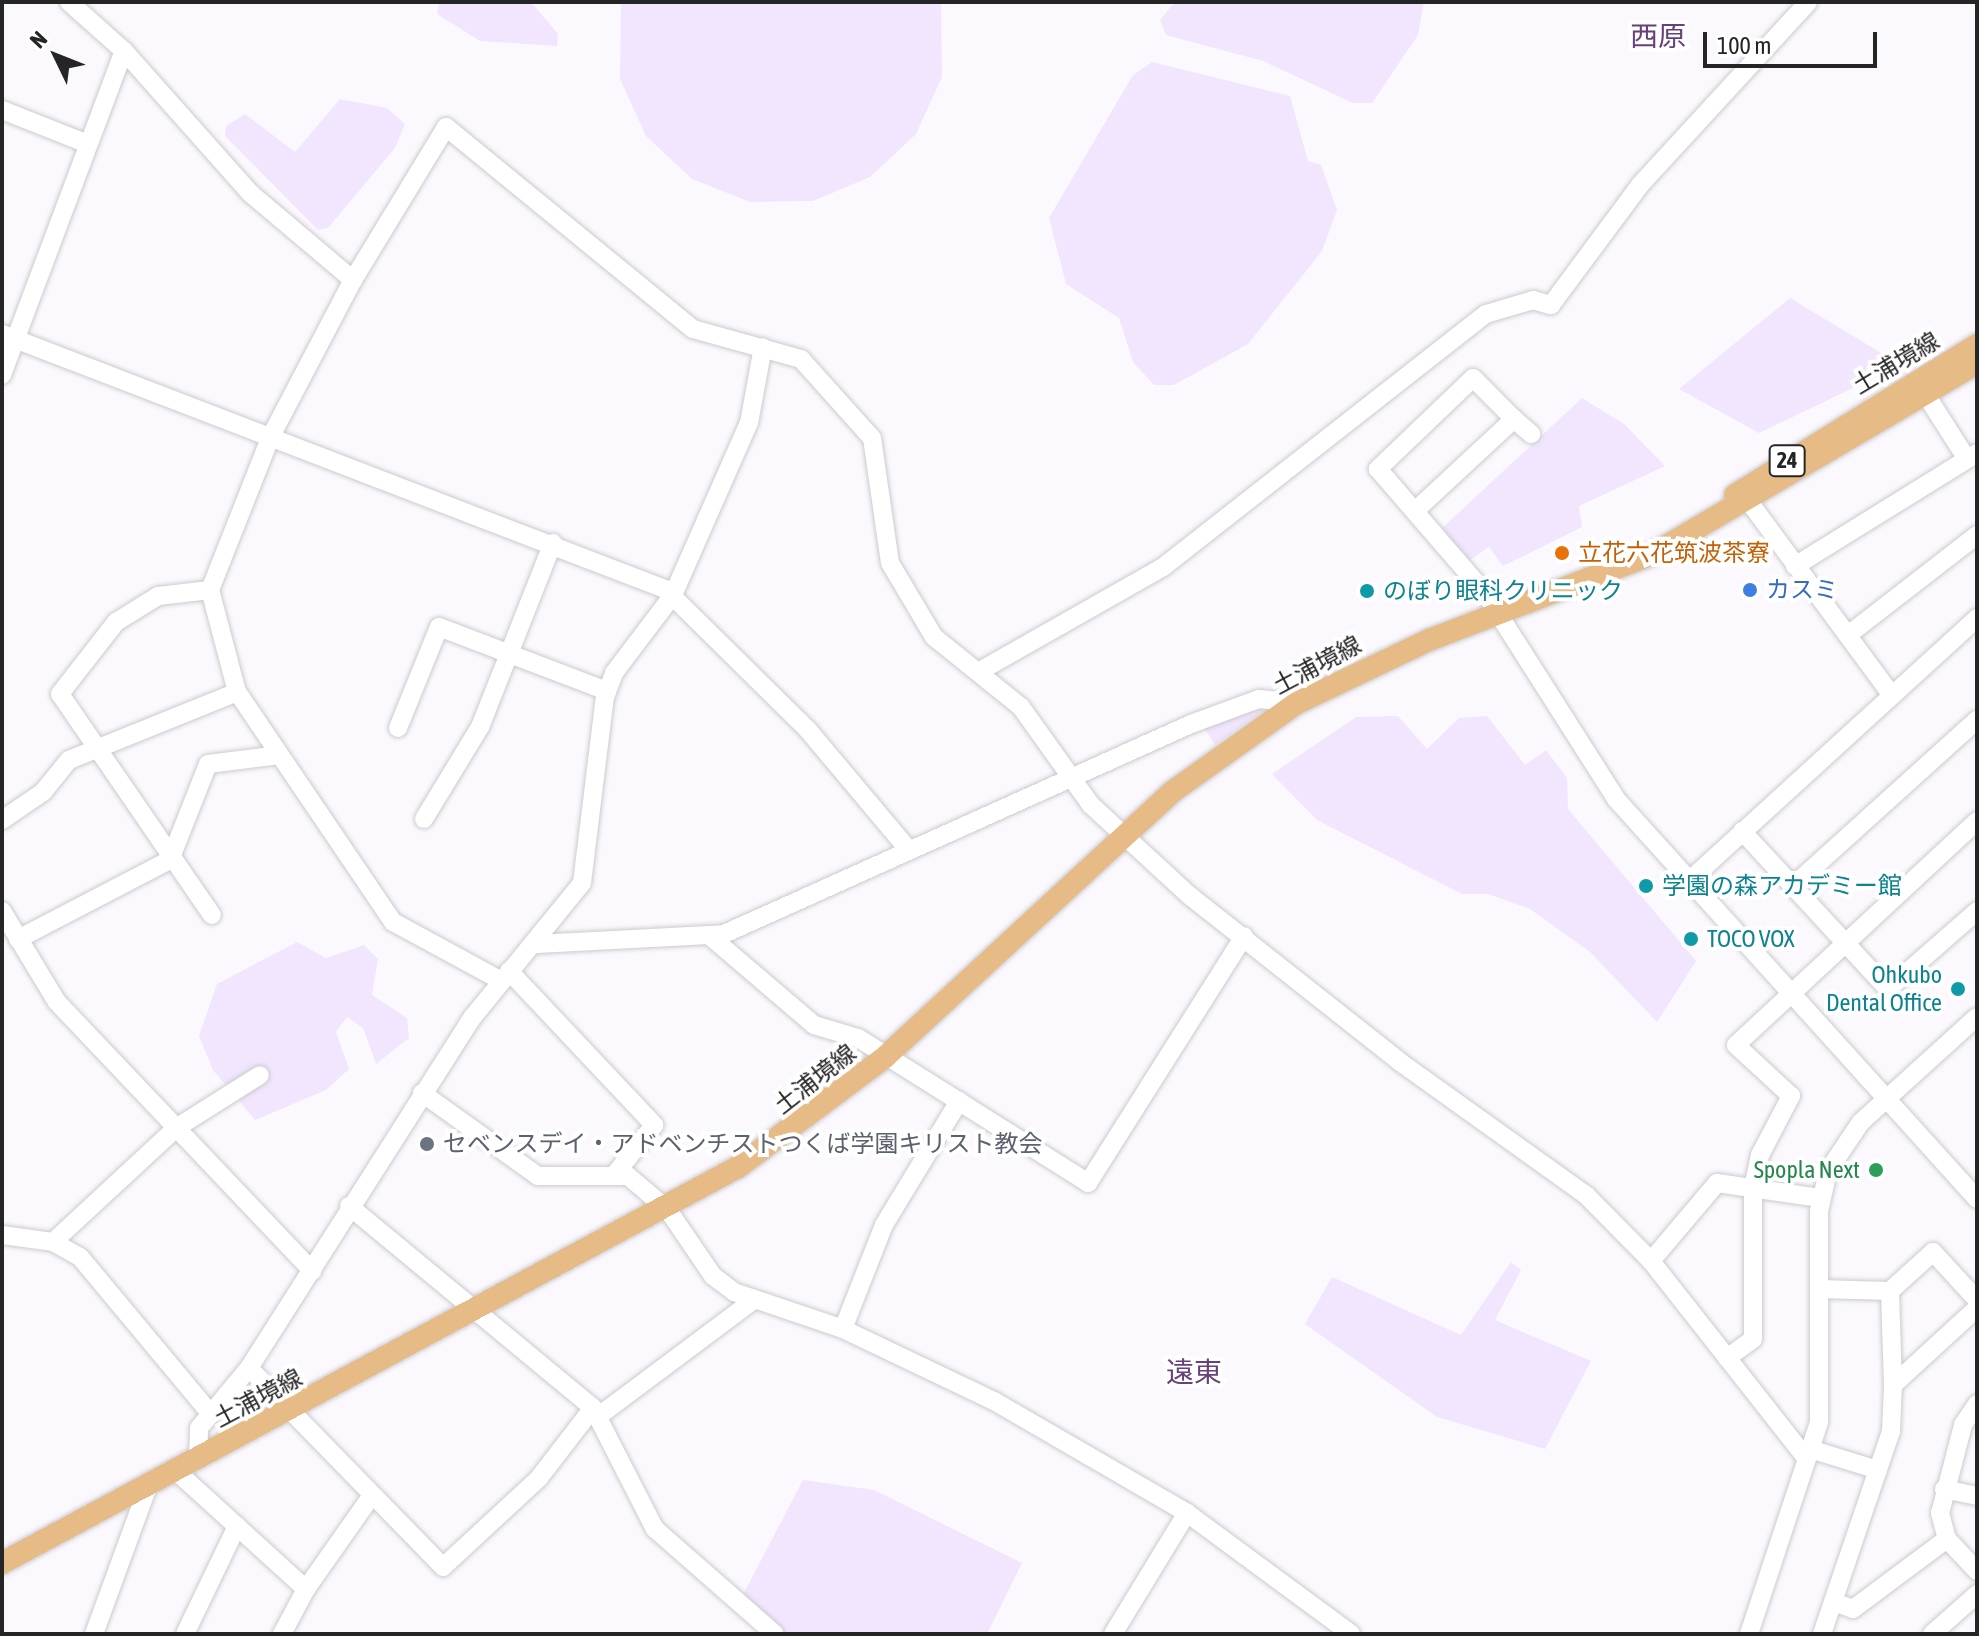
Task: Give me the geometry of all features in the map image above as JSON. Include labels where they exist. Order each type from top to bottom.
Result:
[{"type":"main road","name":"土浦境線","points":[[1598,578],[1977,345]]},
{"type":"main road","name":"土浦境線","points":[[2,1563],[668,1210],[800,1124],[885,1057],[1124,837],[1215,758],[1297,703],[1429,640],[1500,617],[1598,578],[1750,503],[1977,363]]},
{"type":"street","points":[[69,2],[124,51],[250,193],[353,280]]},
{"type":"street","points":[[980,671],[1163,567],[1486,314],[1533,300],[1551,305],[1640,185],[1808,2]]},
{"type":"street","points":[[2,375],[9,336],[124,51]]},
{"type":"street","points":[[2,110],[88,144]]},
{"type":"street","points":[[616,1173],[654,1125],[504,975],[393,922],[237,692],[210,590],[271,436],[353,280],[446,127],[693,329],[723,343],[763,347],[801,359],[865,425],[881,529],[904,596],[934,637],[1021,707],[1066,776],[1124,837],[1400,1062],[1560,1172],[1651,1261],[1727,1358],[1809,1454],[1878,1470]]},
{"type":"street","points":[[9,336],[553,543],[673,595],[808,730],[908,849]]},
{"type":"street","points":[[198,1459],[194,1436],[249,1368],[422,1093],[504,975],[536,944],[587,865],[607,691],[673,595],[749,423],[763,347]]},
{"type":"street","points":[[1531,434],[1473,378],[1378,469],[1447,547],[1500,617],[1598,775],[1689,881],[1977,1199]]},
{"type":"street","points":[[1795,566],[1972,456],[1926,395]]},
{"type":"street","points":[[1416,510],[1514,419]]},
{"type":"street","points":[[1750,503],[1891,694]]},
{"type":"street","points":[[1848,635],[1977,535]]},
{"type":"street","points":[[424,819],[480,727],[553,543]]},
{"type":"street","points":[[210,590],[158,596],[116,622],[60,694],[170,860],[212,915]]},
{"type":"street","points":[[1689,881],[1977,618]]},
{"type":"street","points":[[398,728],[439,627],[607,691]]},
{"type":"street","points":[[2,820],[94,747],[237,692]]},
{"type":"street","points":[[536,944],[711,937],[1066,776],[1259,699],[1297,703]]},
{"type":"street","points":[[1793,886],[1977,720]]},
{"type":"street","points":[[18,939],[170,860],[208,764],[279,755]]},
{"type":"street","points":[[1727,1358],[1753,1339],[1753,1188],[1760,1155],[1791,1096],[1736,1045],[1844,941],[1977,821]]},
{"type":"street","points":[[1742,831],[1888,989],[1977,911]]},
{"type":"street","points":[[2,911],[57,1002],[312,1271]]},
{"type":"street","points":[[711,937],[814,1025],[858,1038],[1088,1183],[1244,936]]},
{"type":"street","points":[[1749,1634],[1809,1454],[1822,1389],[1820,1198],[1848,1137],[1886,1098],[1977,1017]]},
{"type":"street","points":[[53,1242],[176,1128],[260,1075]]},
{"type":"street","points":[[422,1093],[538,1176],[616,1173],[668,1210],[713,1276],[754,1300],[843,1329],[994,1401],[1187,1513],[1351,1634]]},
{"type":"street","points":[[843,1329],[884,1225],[959,1101]]},
{"type":"street","points":[[1651,1261],[1717,1183],[1820,1198]]},
{"type":"street","points":[[349,1206],[597,1411],[655,1529],[775,1634]]},
{"type":"street","points":[[2,1235],[53,1242],[80,1257],[211,1414]]},
{"type":"street","points":[[1820,1289],[1890,1291],[1933,1252],[1977,1300]]},
{"type":"street","points":[[1822,1634],[1891,1431],[1890,1291]]},
{"type":"street","points":[[249,1368],[291,1410],[369,1499],[443,1567],[539,1478],[597,1411],[754,1300]]},
{"type":"street","points":[[1893,1385],[1977,1308]]},
{"type":"street","points":[[1977,1404],[1944,1489],[1947,1539],[1977,1571]]},
{"type":"street","points":[[175,1470],[306,1589]]},
{"type":"street","points":[[94,1634],[149,1484]]},
{"type":"street","points":[[1944,1489],[1977,1496]]},
{"type":"street","points":[[281,1633],[306,1589],[369,1499]]},
{"type":"street","points":[[1113,1634],[1187,1513]]},
{"type":"street","points":[[185,1634],[237,1526]]},
{"type":"street","points":[[1833,1602],[1853,1609],[1947,1539]]},
{"type":"street","points":[[1932,1634],[1977,1594]]},
{"type":"shaded area","points":[[439,2],[531,2],[558,34],[557,46],[480,41],[437,14]]},
{"type":"shaded area","points":[[621,2],[941,2],[942,77],[916,134],[870,177],[813,201],[750,202],[692,179],[646,136],[620,79]]},
{"type":"shaded area","points":[[1175,2],[1424,2],[1418,35],[1372,103],[1353,103],[1263,61],[1166,35],[1160,20]]},
{"type":"shaded area","points":[[1152,62],[1290,96],[1308,161],[1321,165],[1337,210],[1322,251],[1248,344],[1174,385],[1154,385],[1133,362],[1119,318],[1066,284],[1049,218],[1133,75]]},
{"type":"shaded area","points":[[340,99],[387,108],[405,124],[395,148],[328,228],[318,230],[225,136],[226,126],[245,114],[295,152]]},
{"type":"shaded area","points":[[1790,298],[1901,365],[1759,433],[1679,389]]},
{"type":"shaded area","points":[[1582,398],[1624,424],[1665,466],[1579,506],[1582,527],[1503,566],[1489,547],[1470,560],[1441,529]]},
{"type":"shaded area","points":[[1256,704],[1262,712],[1215,745],[1203,726]]},
{"type":"shaded area","points":[[1398,716],[1427,749],[1459,718],[1487,716],[1525,765],[1546,750],[1567,778],[1568,809],[1696,961],[1657,1022],[1590,952],[1530,909],[1488,894],[1462,894],[1317,820],[1272,774],[1356,717]]},
{"type":"shaded area","points":[[297,942],[326,958],[364,945],[378,959],[372,995],[407,1018],[409,1038],[376,1064],[363,1028],[347,1017],[336,1032],[349,1069],[326,1090],[255,1120],[213,1070],[199,1036],[217,984]]},
{"type":"shaded area","points":[[1511,1262],[1521,1270],[1495,1320],[1591,1361],[1545,1449],[1437,1417],[1305,1324],[1332,1277],[1461,1335]]},
{"type":"shaded area","points":[[803,1480],[874,1490],[1022,1563],[987,1634],[785,1634],[738,1604]]},
{"type":"place","name":"立花六花筑波茶寮","points":[[1562,553]]},
{"type":"place","name":"カスミ","points":[[1750,590]]},
{"type":"place","name":"のぼり眼科クリニック","points":[[1367,591]]},
{"type":"place","name":"学園の森アカデミー館","points":[[1646,886]]},
{"type":"place","name":"TOCO VOX","points":[[1691,939]]},
{"type":"place","name":"Ohkubo Dental Office","points":[[1958,989]]},
{"type":"place","name":"セベンスデイ・アドベンチストつくば学園キリスト教会","points":[[427,1144]]},
{"type":"place","name":"Spopla Next","points":[[1876,1170]]},
{"type":"district","name":"西原","points":[[1658,36]]},
{"type":"district","name":"遠東","points":[[1194,1372]]}]
